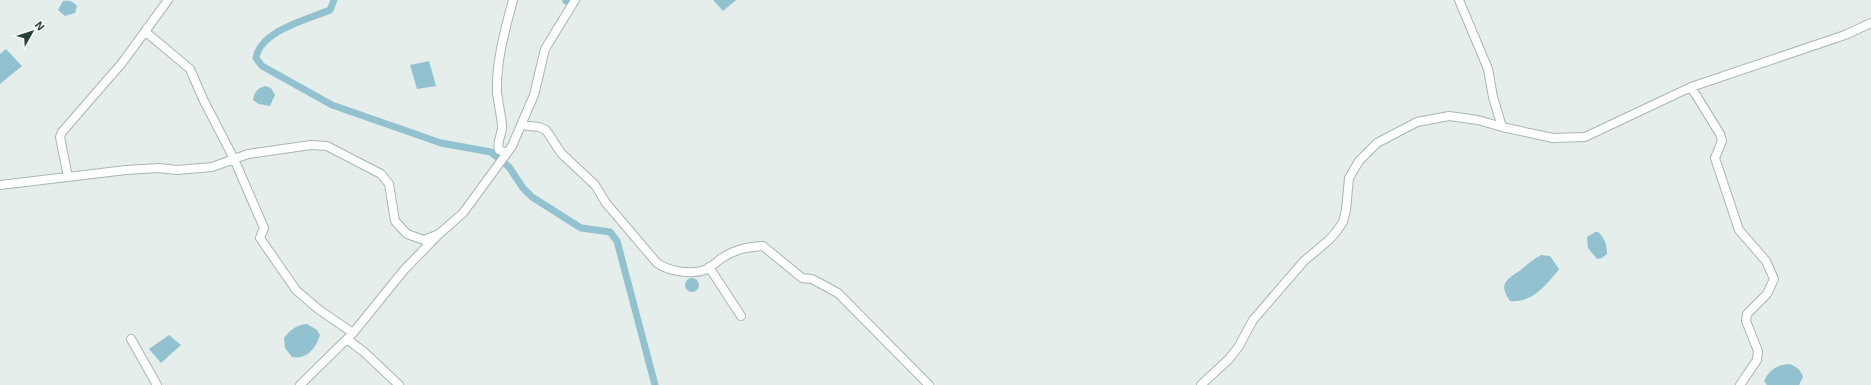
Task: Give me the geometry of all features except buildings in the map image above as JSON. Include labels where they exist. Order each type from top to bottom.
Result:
[{"type":"street","points":[[68,177],[60,137],[62,132],[122,63],[146,28],[168,0]]},
{"type":"street","points":[[506,153],[500,151],[498,148],[502,126],[498,105],[498,76],[501,48],[513,0]]},
{"type":"street","points":[[300,385],[350,336],[404,270],[439,234],[463,213],[512,146],[534,95],[545,49],[574,0]]},
{"type":"street","points":[[1459,0],[1488,69],[1493,97],[1502,127]]},
{"type":"street","points":[[1201,385],[1229,359],[1239,346],[1253,320],[1304,260],[1336,232],[1343,222],[1346,210],[1349,178],[1359,161],[1377,142],[1417,122],[1449,116],[1478,120],[1502,127],[1553,138],[1585,137],[1615,122],[1682,93],[1691,87],[1845,35],[1871,23]]},
{"type":"street","points":[[146,28],[146,33],[190,69],[203,99],[234,159],[264,228],[260,238],[296,290],[350,336],[364,352],[399,385]]},
{"type":"street","points":[[1691,87],[1720,134],[1722,141],[1715,158],[1739,230],[1766,261],[1774,279],[1767,294],[1747,314],[1746,321],[1758,351],[1757,360],[1740,385]]},
{"type":"street","points":[[521,125],[539,126],[546,130],[561,154],[595,184],[606,203],[657,263],[663,268],[690,272],[705,270],[723,257],[746,247],[763,246],[802,278],[812,279],[838,293],[929,385]]},
{"type":"street","points":[[0,185],[126,170],[158,168],[177,170],[212,166],[256,153],[311,145],[327,146],[381,174],[389,184],[395,221],[407,234],[424,240],[439,234]]},
{"type":"street","points":[[709,267],[741,316]]},
{"type":"street","points":[[131,339],[157,385]]},
{"type":"water","points":[[713,0],[736,0],[723,11]]},
{"type":"water","points":[[63,1],[71,1],[77,6],[75,13],[65,16],[58,10]]},
{"type":"water","points":[[6,49],[22,66],[0,84],[0,54]]},
{"type":"water","points":[[429,61],[436,86],[417,89],[410,65]]},
{"type":"water","points":[[265,86],[271,88],[275,95],[270,106],[259,104],[253,100],[257,91]]},
{"type":"water","points":[[1595,232],[1598,232],[1602,237],[1607,251],[1607,254],[1602,258],[1597,259],[1588,248],[1587,237]]},
{"type":"water","points":[[1541,255],[1550,256],[1559,269],[1557,272],[1537,293],[1531,297],[1518,301],[1510,301],[1504,289],[1506,281]]},
{"type":"water","points":[[692,278],[697,280],[699,285],[697,290],[692,292],[687,290],[685,285],[687,280]]},
{"type":"water","points":[[307,324],[317,330],[320,335],[318,340],[310,352],[306,355],[302,357],[292,357],[285,348],[284,338],[294,328]]},
{"type":"water","points":[[169,335],[181,345],[161,363],[149,349]]},
{"type":"water","points":[[1790,364],[1795,366],[1801,372],[1803,377],[1799,385],[1767,385],[1764,381],[1774,368],[1781,365]]},
{"type":"waterway","points":[[334,0],[330,10],[286,27],[266,40],[259,49],[256,58],[262,66],[332,105],[441,143],[491,152],[509,167],[523,188],[532,197],[581,228],[610,232],[617,241],[655,385]]}]
